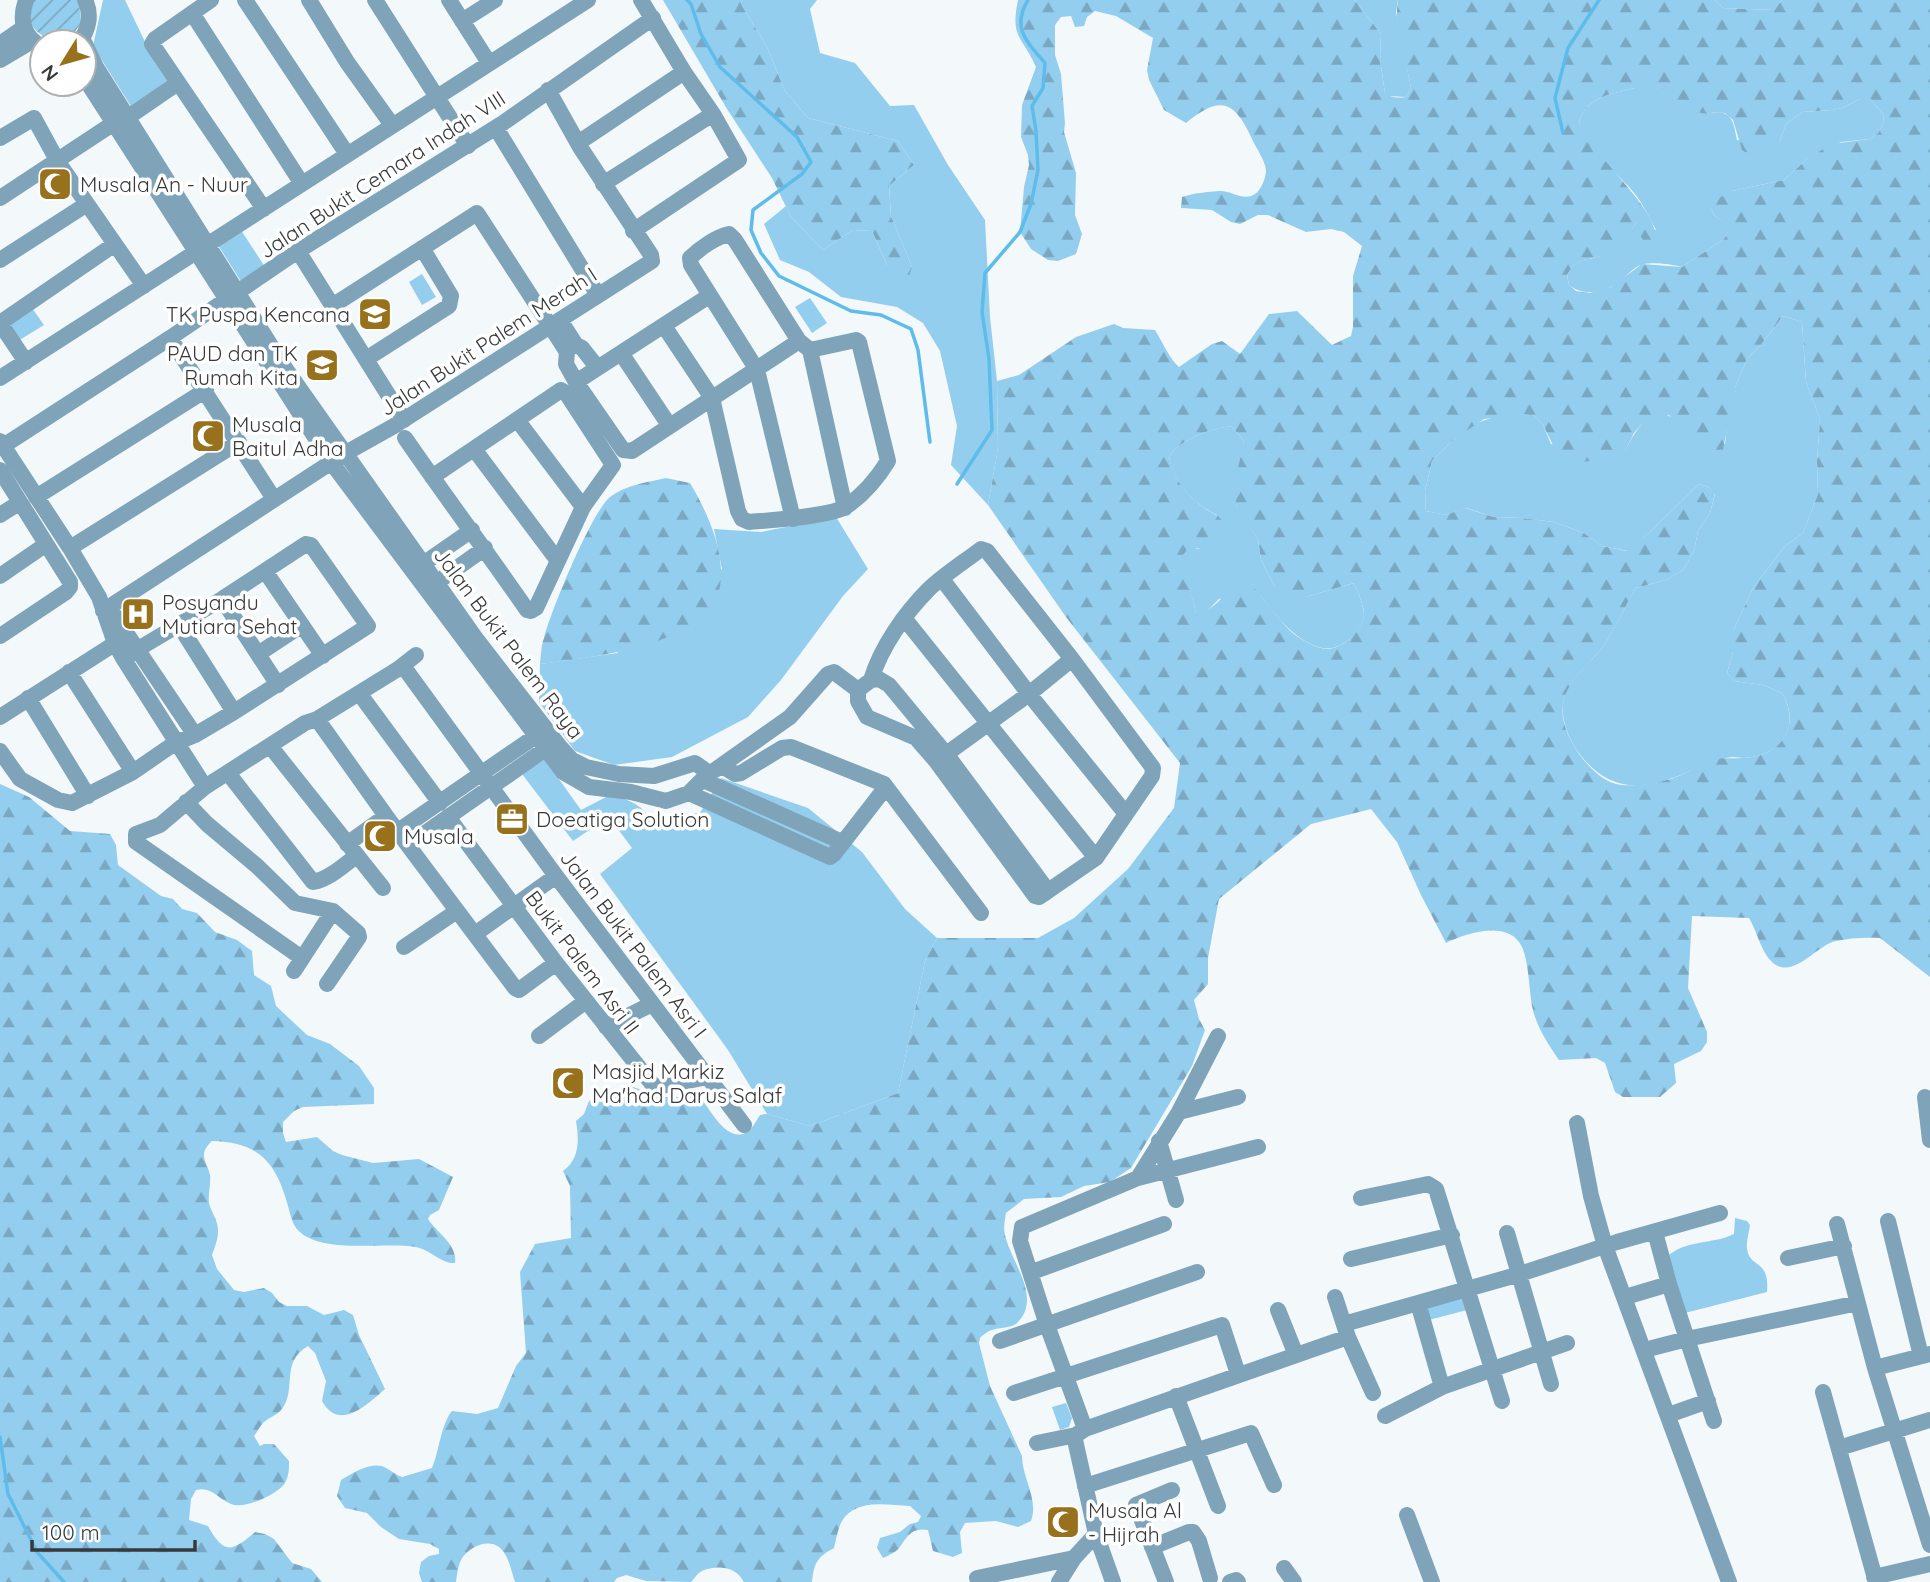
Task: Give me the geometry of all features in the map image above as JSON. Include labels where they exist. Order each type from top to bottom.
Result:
[{"type":"street","points":[[26,0],[22,13],[28,29]]},
{"type":"street","points":[[211,0],[155,39],[152,44],[264,209]]},
{"type":"street","points":[[244,0],[347,154]]},
{"type":"street","points":[[309,0],[347,62],[392,125]]},
{"type":"street","points":[[375,0],[468,146]]},
{"type":"street","points":[[449,0],[489,63]]},
{"type":"street","points":[[462,21],[495,0]]},
{"type":"street","points":[[0,378],[588,0]]},
{"type":"street","points":[[548,90],[578,144],[633,230],[739,160],[641,0]]},
{"type":"street","points":[[87,28],[90,22],[88,1]]},
{"type":"street","points":[[192,13],[302,184]]},
{"type":"street","name":"Jalan Bukit Cemara Indah VIII","points":[[3,449],[298,251],[496,128],[653,18]]},
{"type":"street","points":[[0,44],[28,40]]},
{"type":"street","points":[[0,60],[28,42]]},
{"type":"street","name":"Jalan Bukit Palem Raya","points":[[98,71],[121,120],[158,180],[338,458],[477,640],[569,777],[589,787],[631,792],[658,801]]},
{"type":"street","points":[[578,144],[684,72]]},
{"type":"street","points":[[0,198],[178,83]]},
{"type":"street","name":"Jalan Bukit Palem Raya","points":[[98,93],[121,120]]},
{"type":"street","points":[[603,184],[713,114]]},
{"type":"street","points":[[0,138],[34,118],[58,162],[144,286]]},
{"type":"street","points":[[496,128],[598,295]]},
{"type":"street","points":[[0,260],[87,204]]},
{"type":"street","points":[[332,306],[477,213],[572,348]]},
{"type":"street","name":"Jalan Bukit Palem Merah I","points":[[103,605],[338,458],[404,420],[652,261],[633,230]]},
{"type":"street","points":[[793,519],[757,370],[691,265],[691,258],[729,234],[804,345],[845,508]]},
{"type":"street","points":[[26,362],[0,323],[115,244]]},
{"type":"street","points":[[366,359],[449,306],[451,296],[422,248]]},
{"type":"street","points":[[298,251],[404,420]]},
{"type":"street","points":[[432,477],[709,296]]},
{"type":"street","points":[[570,386],[627,452],[669,425],[712,398],[757,370],[804,345],[856,340],[859,342],[888,461],[876,481],[845,508],[793,519],[749,522],[742,519],[712,398],[664,326]]},
{"type":"street","points":[[170,338],[274,499]]},
{"type":"street","points":[[572,348],[582,348],[597,367]]},
{"type":"street","points":[[405,438],[527,610],[531,611],[536,608],[583,507],[613,465],[570,386],[566,364],[572,348]]},
{"type":"street","points":[[621,353],[669,425]]},
{"type":"street","points":[[36,496],[206,390]]},
{"type":"street","points":[[518,421],[583,507]]},
{"type":"street","points":[[71,548],[239,442]]},
{"type":"street","points":[[3,449],[71,548],[176,743],[313,882],[340,869],[351,850],[386,816]]},
{"type":"street","points":[[474,449],[558,561]]},
{"type":"street","points":[[0,471],[70,582],[66,592],[0,636]]},
{"type":"street","points":[[0,515],[19,503]]},
{"type":"street","points":[[426,574],[446,549],[472,530]]},
{"type":"street","points":[[0,751],[20,779],[72,803],[133,772],[176,743],[234,712],[368,626],[312,545],[306,544],[222,599],[130,654]]},
{"type":"street","points":[[0,576],[45,545]]},
{"type":"street","points":[[426,574],[459,566],[485,548]]},
{"type":"street","points":[[446,549],[459,566]]},
{"type":"street","points":[[858,690],[872,680],[879,679],[889,684],[920,733],[942,758],[1035,896],[1040,897],[1096,858],[1152,776],[1152,765],[987,551],[981,549],[942,579],[904,618],[879,658],[872,680]]},
{"type":"street","points":[[265,571],[323,656]]},
{"type":"street","points":[[942,579],[1029,694],[1126,814]]},
{"type":"street","points":[[222,599],[278,685]]},
{"type":"street","points":[[904,618],[1096,858]]},
{"type":"street","points":[[179,625],[234,712]]},
{"type":"street","points":[[258,654],[302,625]]},
{"type":"street","points":[[0,717],[121,640]]},
{"type":"street","points":[[130,654],[195,735]]},
{"type":"street","points":[[942,758],[1072,659]]},
{"type":"street","name":"Jalan Bukit Palem Asri I","points":[[359,693],[409,660],[486,781],[744,1125]]},
{"type":"street","points":[[69,672],[133,772]]},
{"type":"street","points":[[654,776],[658,801],[672,800],[689,793],[711,773],[790,718],[828,674],[834,672],[858,690]]},
{"type":"street","points":[[858,690],[858,701],[867,717],[920,733]]},
{"type":"street","points":[[333,911],[298,965],[136,842],[136,834],[160,825],[215,780],[305,723],[317,719],[359,693]]},
{"type":"street","name":"Bukit Palem Asri II","points":[[359,693],[556,963],[649,1080],[657,1087],[708,1077]]},
{"type":"street","points":[[28,698],[88,796]]},
{"type":"street","points":[[317,719],[517,990],[556,963]]},
{"type":"street","points":[[408,845],[444,810],[546,739]]},
{"type":"street","name":"Jalan Bukit Palem Raya","points":[[546,739],[572,760],[586,767],[619,774],[654,776],[690,763],[711,773]]},
{"type":"street","points":[[270,746],[383,888]]},
{"type":"street","points":[[711,773],[741,774],[782,748],[791,747],[887,787],[981,913]]},
{"type":"street","points":[[586,767],[589,787]]},
{"type":"street","points":[[711,773],[736,794],[842,842]]},
{"type":"street","points":[[689,793],[825,856],[832,856],[887,787]]},
{"type":"street","points":[[727,811],[736,794]]},
{"type":"street","points":[[187,802],[206,824],[257,866],[295,903],[333,911],[356,931],[359,937],[327,984]]},
{"type":"street","points":[[398,831],[444,810]]},
{"type":"street","points":[[475,934],[556,876]]},
{"type":"street","points":[[404,947],[457,911]]},
{"type":"street","points":[[539,1036],[586,1001]]},
{"type":"street","points":[[606,1027],[652,1004]]},
{"type":"street","points":[[1138,1178],[1179,1112],[1218,1036]]},
{"type":"street","points":[[1179,1112],[1238,1097]]},
{"type":"street","points":[[1925,1097],[1930,1140]]},
{"type":"street","points":[[1577,1122],[1591,1196],[1605,1246],[1729,1582]]},
{"type":"street","points":[[1159,1141],[1176,1200]]},
{"type":"street","points":[[1113,1582],[1096,1534],[1085,1486],[1080,1432],[1066,1377],[1020,1241],[1020,1232],[1022,1227],[1138,1178],[1258,1147]]},
{"type":"street","points":[[1361,1198],[1433,1185],[1436,1189],[1502,1401]]},
{"type":"street","points":[[1037,1443],[1080,1432],[1296,1355],[1346,1331],[1418,1303],[1720,1213]]},
{"type":"street","points":[[1875,1368],[1926,1355],[1888,1221]]},
{"type":"street","points":[[1032,1272],[1164,1224]]},
{"type":"street","points":[[1837,1224],[1875,1368],[1929,1540]]},
{"type":"street","points":[[1654,1232],[1714,1421]]},
{"type":"street","points":[[1507,1233],[1551,1384]]},
{"type":"street","points":[[1351,1259],[1452,1235]]},
{"type":"street","points":[[1788,1258],[1844,1246]]},
{"type":"street","points":[[1000,1341],[1197,1272]]},
{"type":"street","points":[[1632,1295],[1669,1284]]},
{"type":"street","points":[[1335,1297],[1346,1331],[1373,1393]]},
{"type":"street","points":[[1418,1303],[1442,1387]]},
{"type":"street","points":[[1652,1348],[1858,1304]]},
{"type":"street","points":[[1278,1310],[1296,1355]]},
{"type":"street","points":[[1014,1393],[1222,1325],[1238,1374]]},
{"type":"street","points":[[1385,1416],[1442,1387],[1567,1343]]},
{"type":"street","points":[[1823,1392],[1875,1580],[1930,1564]]},
{"type":"street","points":[[1176,1396],[1218,1506]]},
{"type":"street","points":[[1674,1413],[1708,1401]]},
{"type":"street","points":[[1839,1448],[1930,1420]]},
{"type":"street","points":[[1085,1486],[1253,1433],[1275,1485]]},
{"type":"street","points":[[1166,1582],[1136,1505],[1172,1490]]},
{"type":"street","points":[[1407,1516],[1432,1582]]},
{"type":"street","points":[[1152,1547],[1193,1532],[1199,1541],[1206,1581]]},
{"type":"street","points":[[1059,1582],[1074,1558],[1096,1534]]},
{"type":"street","points":[[970,1581],[1074,1558]]},
{"type":"street","points":[[1284,1568],[1294,1582]]},
{"type":"street","points":[[1230,1582],[1238,1582]]},
{"type":"green space","points":[[32,0],[79,0],[81,23],[77,28],[34,28],[30,22]]},
{"type":"green space","points":[[103,0],[125,0],[146,44],[170,81],[132,108],[98,54],[97,28]]},
{"type":"green space","points":[[663,0],[743,0],[741,4],[767,47],[785,91],[808,118],[898,141],[914,165],[889,186],[891,216],[912,267],[908,280],[887,265],[872,231],[853,230],[823,250],[791,217],[772,178],[727,109]]},
{"type":"green space","points":[[743,0],[817,0],[810,9],[820,53],[855,63],[890,106],[914,105],[948,165],[985,220],[990,317],[997,381],[998,448],[988,505],[951,465],[957,426],[940,351],[923,323],[897,307],[841,297],[809,272],[780,260],[764,224],[786,206],[791,217],[823,250],[853,230],[872,231],[887,265],[912,267],[891,216],[889,186],[914,165],[898,141],[808,118],[785,91],[767,47],[741,4]]},
{"type":"green space","points":[[1018,0],[1355,0],[1381,34],[1380,60],[1385,93],[1392,97],[1406,97],[1411,88],[1397,23],[1398,0],[1715,0],[1723,8],[1774,10],[1782,0],[1930,0],[1930,977],[1880,938],[1836,941],[1796,965],[1780,967],[1765,953],[1749,918],[1692,916],[1688,988],[1707,1032],[1707,1042],[1701,1051],[1674,1064],[1676,1083],[1660,1097],[1623,1097],[1615,1092],[1605,1063],[1596,1058],[1559,1060],[1536,1021],[1526,961],[1516,938],[1507,933],[1487,931],[1464,935],[1446,943],[1397,842],[1371,809],[1311,824],[1219,899],[1208,958],[1208,984],[1194,1000],[1205,1030],[1192,1066],[1131,1168],[1110,1182],[1084,1186],[1061,1197],[1024,1199],[1006,1213],[1005,1235],[1023,1279],[1027,1302],[1025,1312],[1014,1325],[985,1333],[979,1343],[990,1386],[1022,1456],[1032,1497],[1031,1521],[1018,1527],[996,1521],[965,1523],[960,1532],[962,1553],[953,1557],[933,1551],[928,1530],[917,1530],[910,1534],[896,1551],[883,1558],[877,1548],[880,1538],[900,1532],[910,1524],[918,1522],[921,1516],[910,1506],[864,1506],[848,1514],[842,1521],[834,1548],[817,1561],[812,1582],[744,1582],[732,1570],[710,1568],[702,1571],[691,1582],[646,1581],[626,1575],[614,1582],[515,1582],[505,1554],[494,1544],[483,1544],[472,1548],[461,1560],[456,1582],[422,1582],[419,1573],[421,1562],[429,1556],[439,1554],[439,1549],[430,1544],[399,1539],[367,1513],[345,1508],[337,1496],[341,1480],[363,1468],[375,1466],[386,1468],[402,1477],[432,1468],[445,1423],[452,1411],[477,1414],[498,1408],[516,1366],[526,1353],[520,1272],[535,1244],[571,1238],[570,1186],[563,1171],[573,1161],[578,1142],[576,1121],[584,1114],[589,1101],[630,1086],[663,1097],[695,1094],[699,1095],[725,1128],[738,1134],[750,1130],[760,1115],[767,1114],[810,1126],[898,1093],[925,961],[937,938],[1038,938],[1074,918],[1128,869],[1174,808],[1180,763],[1066,617],[988,505],[998,448],[997,381],[1019,375],[1076,337],[1114,324],[1123,328],[1155,330],[1179,367],[1212,344],[1222,341],[1240,354],[1269,314],[1297,311],[1332,345],[1351,336],[1353,276],[1362,246],[1344,232],[1331,229],[1306,232],[1268,215],[1258,215],[1240,224],[1231,222],[1212,210],[1181,208],[1182,197],[1196,194],[1224,191],[1246,197],[1255,194],[1265,177],[1263,159],[1240,117],[1226,106],[1209,108],[1186,123],[1164,110],[1147,70],[1153,38],[1116,16],[1095,11],[1087,17],[1084,26],[1075,27],[1071,16],[1061,17],[1055,25],[1055,55],[1061,74],[1064,132],[1076,173],[1075,215],[1082,234],[1076,254],[1058,261],[1048,260],[1031,249],[1020,232],[1029,165],[1021,137],[1022,105],[1036,67],[1016,30]],"holes":[[[1635,88],[1656,88],[1680,108],[1706,114],[1725,113],[1733,120],[1742,150],[1751,156],[1761,154],[1779,143],[1786,124],[1802,112],[1832,110],[1860,99],[1870,99],[1884,115],[1883,124],[1878,133],[1870,139],[1831,144],[1806,160],[1784,180],[1732,191],[1715,200],[1710,208],[1715,216],[1731,227],[1724,239],[1682,267],[1642,264],[1611,287],[1590,293],[1576,291],[1569,285],[1567,275],[1572,268],[1581,261],[1603,255],[1613,249],[1636,223],[1647,245],[1652,244],[1655,233],[1640,202],[1596,150],[1579,122],[1594,101]],[[1783,316],[1802,322],[1806,382],[1820,419],[1818,494],[1803,533],[1785,546],[1753,588],[1733,631],[1733,652],[1727,673],[1734,681],[1763,685],[1782,693],[1788,705],[1788,728],[1777,746],[1756,756],[1712,760],[1660,782],[1641,785],[1616,784],[1591,768],[1572,743],[1562,710],[1566,695],[1570,686],[1608,639],[1636,588],[1666,580],[1683,570],[1694,551],[1698,531],[1710,513],[1715,493],[1699,484],[1627,551],[1602,546],[1584,533],[1554,522],[1494,517],[1465,508],[1446,515],[1426,511],[1425,491],[1432,461],[1453,440],[1484,419],[1525,414],[1535,416],[1543,425],[1557,453],[1575,463],[1618,457],[1625,451],[1641,425],[1658,415],[1669,415],[1697,446],[1713,457],[1722,454],[1736,385],[1747,359]],[[1231,426],[1244,441],[1235,482],[1236,504],[1239,514],[1258,539],[1261,560],[1275,587],[1282,594],[1306,597],[1354,583],[1364,613],[1361,626],[1346,642],[1324,649],[1298,637],[1255,589],[1236,589],[1211,608],[1196,613],[1182,556],[1188,549],[1207,547],[1218,541],[1224,530],[1223,523],[1182,486],[1169,456],[1189,439]]]},
{"type":"green space","points":[[1355,0],[1398,0],[1396,12],[1411,88],[1406,97],[1388,96],[1385,93],[1380,60],[1381,34]]},
{"type":"green space","points":[[1715,0],[1782,0],[1774,10],[1723,8]]},
{"type":"green space","points":[[1635,88],[1656,88],[1705,114],[1725,114],[1732,121],[1737,140],[1779,143],[1786,124],[1802,112],[1842,108],[1860,99],[1870,99],[1884,115],[1883,124],[1878,133],[1870,139],[1841,142],[1806,160],[1784,180],[1732,191],[1710,208],[1715,216],[1732,227],[1724,239],[1682,267],[1643,264],[1608,288],[1595,292],[1581,291],[1569,285],[1567,275],[1575,264],[1609,251],[1636,223],[1656,230],[1633,191],[1589,144],[1579,122],[1594,101]]},
{"type":"green space","points":[[241,230],[265,267],[242,283],[218,245]]},
{"type":"green space","points":[[422,274],[436,297],[422,305],[409,282]]},
{"type":"green space","points":[[810,298],[827,323],[812,333],[795,307]]},
{"type":"green space","points":[[32,308],[44,325],[18,341],[7,324]]},
{"type":"green space","points":[[1783,316],[1802,322],[1806,382],[1820,419],[1818,494],[1803,533],[1785,546],[1753,588],[1733,631],[1733,652],[1727,673],[1734,681],[1763,685],[1782,693],[1790,717],[1788,728],[1784,738],[1768,752],[1743,758],[1723,758],[1662,781],[1621,784],[1597,772],[1576,749],[1563,715],[1566,694],[1576,677],[1608,639],[1636,588],[1666,580],[1683,570],[1694,551],[1698,531],[1710,513],[1715,494],[1708,487],[1699,484],[1628,551],[1602,546],[1584,533],[1554,522],[1494,517],[1466,508],[1446,515],[1426,511],[1425,491],[1432,461],[1474,424],[1494,417],[1525,413],[1535,416],[1543,425],[1551,444],[1625,451],[1642,424],[1654,415],[1661,414],[1725,444],[1728,415],[1747,359]]},
{"type":"green space","points":[[1231,426],[1244,441],[1236,504],[1258,539],[1261,560],[1275,587],[1306,597],[1354,583],[1363,606],[1363,621],[1355,634],[1343,644],[1322,648],[1304,640],[1280,620],[1261,596],[1219,599],[1205,613],[1196,613],[1181,556],[1188,549],[1199,549],[1217,515],[1200,505],[1186,491],[1175,475],[1169,456],[1197,435]]},
{"type":"green space","points":[[666,478],[690,483],[713,532],[721,568],[720,586],[715,603],[705,618],[651,643],[597,656],[540,664],[543,641],[572,563],[602,507],[610,497],[623,490]]},
{"type":"green space","points":[[836,517],[868,569],[843,596],[781,680],[748,717],[672,757],[614,765],[575,751],[539,702],[540,664],[617,653],[722,569],[714,529],[761,532]]},
{"type":"green space","points":[[544,758],[581,810],[610,795],[635,804],[653,823],[679,813],[700,813],[721,778],[808,808],[862,852],[905,909],[937,938],[925,961],[898,1093],[810,1126],[767,1114],[728,1050],[600,874],[632,848],[609,817],[573,841],[522,774]]},
{"type":"green space","points":[[0,784],[29,797],[70,831],[110,834],[116,845],[118,865],[161,896],[173,899],[182,909],[197,913],[215,932],[237,940],[252,951],[254,975],[271,986],[276,1006],[307,1035],[330,1044],[359,1066],[374,1088],[374,1104],[303,1107],[294,1111],[283,1122],[286,1142],[317,1137],[342,1155],[373,1163],[419,1159],[453,1177],[439,1210],[428,1219],[453,1250],[455,1263],[450,1263],[416,1247],[335,1245],[306,1237],[294,1224],[274,1171],[259,1154],[226,1142],[212,1141],[205,1150],[204,1158],[210,1175],[209,1203],[218,1227],[212,1255],[217,1269],[234,1290],[244,1292],[264,1288],[287,1306],[307,1306],[324,1315],[344,1310],[353,1315],[359,1335],[385,1389],[353,1413],[336,1414],[322,1401],[326,1381],[315,1353],[308,1346],[294,1360],[286,1402],[279,1412],[263,1423],[254,1436],[260,1446],[274,1444],[289,1461],[285,1483],[268,1496],[244,1505],[231,1504],[206,1490],[196,1490],[191,1499],[189,1520],[208,1526],[219,1542],[229,1547],[240,1544],[255,1532],[265,1534],[274,1539],[292,1563],[311,1569],[322,1582],[0,1582]]},
{"type":"green space","points":[[1735,1218],[1747,1221],[1750,1225],[1747,1248],[1751,1259],[1763,1269],[1767,1292],[1681,1314],[1666,1258],[1681,1248],[1734,1234]]},
{"type":"green space","points":[[1466,1291],[1471,1309],[1425,1321],[1421,1304]]},
{"type":"green space","points":[[1066,1403],[1072,1418],[1069,1427],[1060,1430],[1052,1407]]},
{"type":"waterway","points":[[687,0],[691,4],[701,34],[720,67],[797,137],[811,162],[802,174],[753,210],[751,230],[761,253],[779,276],[851,311],[881,315],[911,329],[918,350],[930,442]]},
{"type":"waterway","points":[[957,484],[992,430],[989,359],[982,312],[985,273],[1020,232],[1031,204],[1038,170],[1032,106],[1043,88],[1045,63],[1027,41],[1021,27],[1023,10],[1028,0]]},
{"type":"waterway","points":[[1563,133],[1555,98],[1568,48],[1599,0]]},
{"type":"waterway","points":[[0,1437],[8,1494],[37,1552],[64,1582]]},
{"type":"place","name":"Musala An - Nuur","points":[[55,184]]},
{"type":"place","name":"TK Puspa Kencana","points":[[375,314]]},
{"type":"place","name":"PAUD dan TK Rumah Kita","points":[[322,365]]},
{"type":"place","name":"Musala Baitul Adha","points":[[208,436]]},
{"type":"place","name":"Posyandu Mutiara Sehat","points":[[138,614]]},
{"type":"place","name":"Doeatiga Solution","points":[[512,819]]},
{"type":"place","name":"Musala","points":[[380,836]]},
{"type":"place","name":"Masjid Markiz Ma'had Darus Salaf","points":[[568,1083]]},
{"type":"place","name":"Musala Al - Hijrah","points":[[1063,1522]]}]
